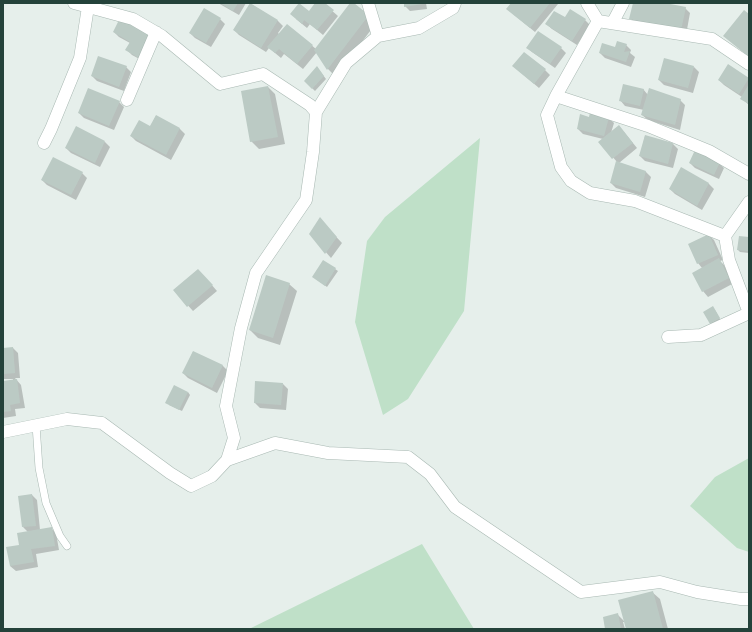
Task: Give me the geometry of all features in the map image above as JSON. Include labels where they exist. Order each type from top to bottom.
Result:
[{"type":"street","points":[[74,3],[133,19],[162,36],[220,84],[263,74],[310,105],[316,112]]},
{"type":"street","points":[[368,3],[378,36]]},
{"type":"street","points":[[228,460],[234,438],[226,406],[241,328],[256,273],[306,200],[316,112],[346,63],[378,36],[419,28],[453,8],[455,3]]},
{"type":"street","points":[[587,3],[598,21]]},
{"type":"street","points":[[613,22],[623,3]]},
{"type":"street","points":[[44,143],[80,58],[88,7]]},
{"type":"street","points":[[598,21],[613,22],[712,39],[749,64]]},
{"type":"street","points":[[598,21],[547,114],[561,168],[571,182],[590,193],[636,201],[724,236]]},
{"type":"street","points":[[127,100],[156,32]]},
{"type":"street","points":[[556,96],[648,126],[709,151],[749,174]]},
{"type":"street","points":[[668,337],[701,335],[749,313],[729,260],[724,236],[749,202]]},
{"type":"street","points":[[3,432],[67,419],[102,423],[170,473],[191,486],[212,476],[228,460],[275,443],[328,453],[408,457],[430,474],[455,508],[581,592],[660,582],[696,592],[749,599]]},
{"type":"lane","points":[[36,425],[39,468],[46,503],[60,536],[67,546]]},
{"type":"green space","points":[[480,138],[464,311],[408,399],[383,415],[355,322],[367,241],[385,217]]},
{"type":"green space","points":[[749,458],[749,552],[737,548],[690,506],[715,477]]},
{"type":"green space","points":[[422,544],[474,629],[249,629]]},
{"type":"building","points":[[220,3],[238,3],[233,11]]},
{"type":"building","points":[[250,3],[278,20],[261,48],[233,30]]},
{"type":"building","points":[[299,3],[309,11],[315,3],[325,3],[334,10],[317,30],[304,20],[302,24],[290,14]]},
{"type":"building","points":[[350,3],[354,3],[369,15],[327,70],[314,50]]},
{"type":"building","points":[[404,3],[422,3],[422,4],[404,7]]},
{"type":"building","points":[[511,3],[550,3],[530,28],[506,9]]},
{"type":"building","points":[[633,3],[665,3],[686,7],[681,30],[629,19]]},
{"type":"building","points":[[204,8],[221,18],[206,43],[189,33]]},
{"type":"building","points":[[570,9],[586,19],[572,41],[545,24],[554,11],[565,17]]},
{"type":"building","points":[[744,10],[749,14],[749,57],[723,36]]},
{"type":"building","points":[[121,16],[153,34],[139,58],[125,50],[130,42],[113,32]]},
{"type":"building","points":[[287,24],[313,45],[297,64],[279,49],[275,53],[267,47]]},
{"type":"building","points":[[538,31],[562,47],[550,64],[526,48]]},
{"type":"building","points":[[617,41],[627,44],[624,52],[630,51],[626,62],[599,53],[602,43],[615,47]]},
{"type":"building","points":[[524,52],[546,69],[534,84],[512,66]]},
{"type":"building","points":[[98,56],[127,66],[119,87],[91,76]]},
{"type":"building","points":[[664,58],[694,66],[688,88],[658,80]]},
{"type":"building","points":[[728,64],[749,78],[739,94],[718,80]]},
{"type":"building","points":[[317,66],[324,76],[312,89],[304,81]]},
{"type":"building","points":[[623,84],[644,89],[640,106],[619,101]]},
{"type":"building","points":[[749,84],[749,104],[740,99]]},
{"type":"building","points":[[268,86],[278,137],[250,142],[241,91]]},
{"type":"building","points":[[88,88],[120,101],[109,126],[78,113]]},
{"type":"building","points":[[649,88],[681,99],[675,125],[641,115]]},
{"type":"building","points":[[590,112],[609,117],[604,136],[577,129],[580,114],[589,117]]},
{"type":"building","points":[[156,115],[180,128],[166,155],[130,136],[139,120],[150,126]]},
{"type":"building","points":[[619,125],[633,143],[612,159],[598,142]]},
{"type":"building","points":[[76,126],[105,141],[95,163],[65,148]]},
{"type":"building","points":[[645,135],[673,143],[668,164],[639,156]]},
{"type":"building","points":[[695,150],[720,162],[714,175],[689,163]]},
{"type":"building","points":[[53,157],[83,172],[71,195],[41,180]]},
{"type":"building","points":[[616,161],[646,171],[640,192],[610,183]]},
{"type":"building","points":[[681,167],[709,183],[697,206],[669,189]]},
{"type":"building","points":[[320,217],[337,237],[325,254],[309,234]]},
{"type":"building","points":[[709,234],[718,255],[697,264],[688,244]]},
{"type":"building","points":[[739,236],[749,237],[749,251],[737,250]]},
{"type":"building","points":[[719,258],[729,278],[702,292],[692,273]]},
{"type":"building","points":[[323,260],[336,268],[325,286],[312,277]]},
{"type":"building","points":[[198,269],[213,285],[187,307],[173,290]]},
{"type":"building","points":[[266,275],[290,283],[273,338],[249,330]]},
{"type":"building","points":[[713,306],[720,318],[710,324],[703,312]]},
{"type":"building","points":[[13,347],[15,373],[3,374],[3,348]]},
{"type":"building","points":[[193,351],[223,365],[212,388],[182,373]]},
{"type":"building","points":[[17,379],[20,403],[10,405],[11,411],[3,412],[3,381]]},
{"type":"building","points":[[255,381],[283,383],[281,405],[254,403]]},
{"type":"building","points":[[174,385],[188,392],[179,410],[165,403]]},
{"type":"building","points":[[32,494],[36,526],[22,527],[18,496]]},
{"type":"building","points":[[52,527],[55,546],[31,549],[34,562],[10,566],[6,547],[19,545],[17,533]]},
{"type":"building","points":[[653,591],[663,629],[626,629],[618,600]]},
{"type":"building","points":[[618,613],[621,629],[605,629],[603,617]]}]
